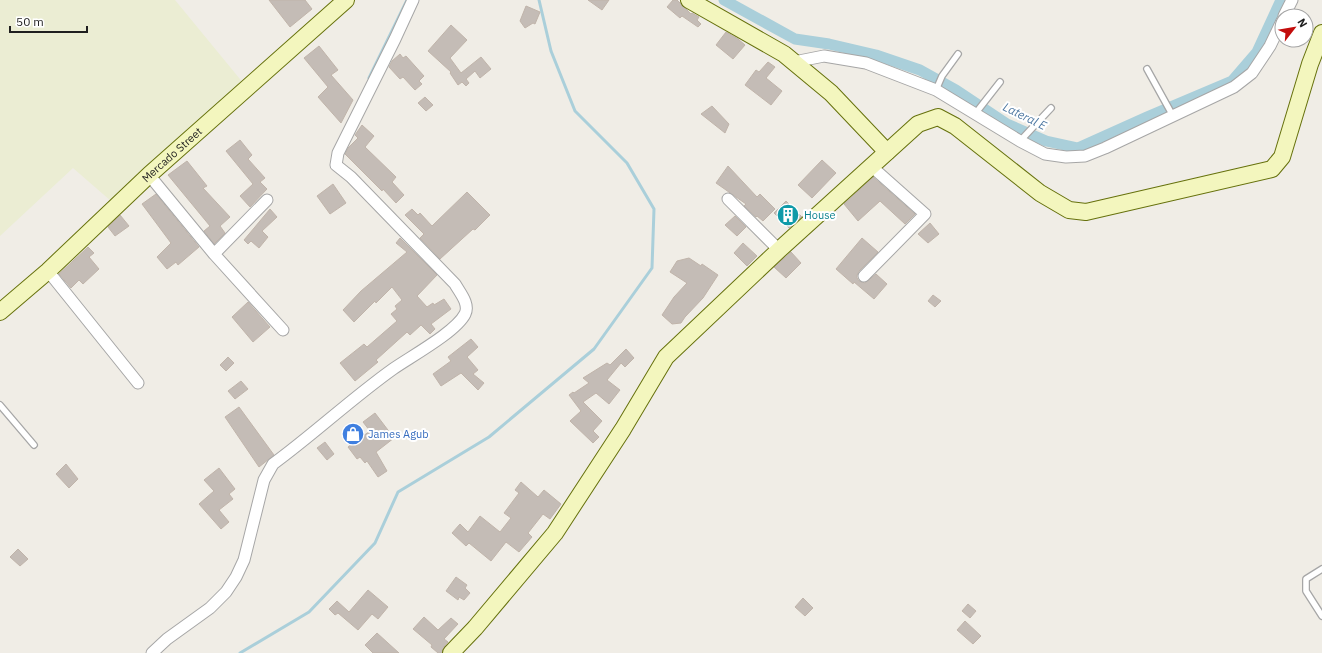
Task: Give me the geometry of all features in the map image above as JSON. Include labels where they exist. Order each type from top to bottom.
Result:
[{"type":"street","name":"Mercado Street","points":[[0,312],[48,271],[148,176],[346,0]]},
{"type":"street","points":[[152,653],[167,639],[210,608],[226,592],[236,577],[244,560],[264,480],[273,464],[392,370],[439,338],[459,322],[466,313],[465,301],[455,284],[336,165],[338,153],[414,0]]},
{"type":"street","points":[[690,0],[784,54],[831,93],[887,152]]},
{"type":"street","points":[[451,653],[475,628],[555,533],[623,429],[666,357],[779,250],[918,124],[938,117],[955,126],[1040,193],[1069,210],[1086,212],[1272,169],[1282,156],[1310,64],[1322,33]]},
{"type":"street","points":[[794,62],[824,56],[866,63],[937,88],[1045,154],[1066,157],[1085,156],[1234,87],[1252,73],[1274,38]]},
{"type":"street","points":[[864,276],[925,214],[871,166]]},
{"type":"street","points":[[148,176],[214,254],[283,330]]},
{"type":"street","points":[[214,254],[267,200]]},
{"type":"street","points":[[728,200],[779,250]]},
{"type":"street","points":[[48,271],[138,383]]},
{"type":"lane","points":[[937,88],[942,76],[958,54]]},
{"type":"lane","points":[[1147,69],[1173,116]]},
{"type":"lane","points":[[976,113],[1000,82]]},
{"type":"lane","points":[[1021,139],[1051,108]]},
{"type":"lane","points":[[0,405],[34,445]]},
{"type":"lane","points":[[1322,568],[1306,579],[1306,591],[1322,616]]},
{"type":"green space","points":[[0,0],[175,0],[244,84],[111,201],[73,168],[0,236]]},
{"type":"building","points":[[269,0],[305,0],[312,9],[290,27]]},
{"type":"building","points":[[588,0],[609,0],[602,10]]},
{"type":"building","points":[[673,0],[677,0],[691,14],[692,13],[699,17],[697,20],[701,24],[698,27],[682,16],[680,18],[667,7]]},
{"type":"building","points":[[526,6],[540,12],[535,24],[533,23],[525,28],[520,21]]},
{"type":"building","points":[[451,25],[467,40],[450,58],[461,73],[481,57],[491,69],[480,78],[475,71],[466,79],[469,83],[466,86],[462,82],[458,85],[450,73],[451,72],[428,51]]},
{"type":"building","points":[[726,32],[745,45],[733,59],[716,45]]},
{"type":"building","points":[[319,46],[338,70],[331,75],[353,100],[341,123],[318,97],[328,87],[304,58]]},
{"type":"building","points":[[400,54],[403,58],[406,56],[424,76],[419,81],[422,84],[415,90],[403,77],[400,79],[389,67],[392,61]]},
{"type":"building","points":[[768,62],[775,67],[766,78],[782,91],[771,105],[745,85],[756,70],[759,72]]},
{"type":"building","points":[[425,97],[433,105],[426,111],[418,103]]},
{"type":"building","points":[[712,106],[729,124],[725,133],[701,114]]},
{"type":"building","points":[[362,125],[374,136],[365,147],[396,177],[392,182],[404,195],[396,203],[345,154],[348,148],[358,138],[355,135]]},
{"type":"building","points":[[240,140],[252,155],[248,159],[265,178],[260,182],[267,189],[250,207],[240,196],[253,184],[226,151]]},
{"type":"building","points":[[822,160],[836,173],[812,198],[798,185]]},
{"type":"building","points":[[187,161],[207,186],[203,188],[230,217],[220,226],[225,233],[214,244],[204,231],[210,226],[168,175]]},
{"type":"building","points":[[728,166],[757,197],[760,194],[775,209],[763,221],[744,206],[746,204],[716,183]]},
{"type":"building","points":[[873,177],[915,214],[905,224],[880,201],[858,221],[844,204]]},
{"type":"building","points":[[333,184],[346,203],[330,214],[317,196]]},
{"type":"building","points":[[467,192],[490,215],[475,230],[473,229],[440,259],[420,238],[424,234],[405,215],[412,209],[418,215],[420,213],[432,226]]},
{"type":"building","points":[[156,194],[199,247],[178,265],[176,262],[167,269],[157,257],[171,243],[142,204]]},
{"type":"building","name":"House","points":[[786,201],[802,217],[789,228],[774,213]]},
{"type":"building","points":[[270,209],[277,217],[262,231],[268,237],[259,248],[251,241],[248,244],[244,240]]},
{"type":"building","points":[[120,215],[129,226],[115,236],[108,227]]},
{"type":"building","points":[[735,216],[746,227],[737,236],[725,225]]},
{"type":"building","points":[[930,223],[939,234],[928,243],[918,234]]},
{"type":"building","points":[[400,238],[437,275],[417,296],[427,307],[444,299],[451,309],[431,324],[435,329],[430,334],[421,325],[410,335],[407,332],[376,360],[378,362],[355,381],[340,363],[364,344],[367,347],[397,321],[391,314],[397,309],[395,306],[402,300],[392,287],[376,303],[375,301],[354,322],[343,310],[361,291],[407,252],[396,243]]},
{"type":"building","points":[[862,238],[878,252],[859,271],[857,278],[859,281],[865,283],[876,274],[887,284],[874,299],[854,282],[853,284],[836,269]]},
{"type":"building","points":[[743,243],[757,256],[747,266],[734,253]]},
{"type":"building","points":[[88,247],[94,253],[89,257],[99,269],[83,284],[79,280],[71,288],[59,274]]},
{"type":"building","points":[[791,252],[801,263],[786,278],[774,267]]},
{"type":"building","points":[[689,258],[701,266],[702,264],[718,275],[703,298],[681,323],[672,324],[662,315],[674,297],[687,283],[670,272],[677,261]]},
{"type":"building","points":[[933,295],[941,301],[935,307],[928,301]]},
{"type":"building","points":[[248,302],[270,327],[253,342],[232,317]]},
{"type":"building","points":[[471,339],[478,347],[467,357],[478,370],[473,374],[484,383],[478,390],[461,373],[441,386],[433,374],[451,361],[448,357]]},
{"type":"building","points":[[626,349],[634,358],[625,367],[621,363],[607,380],[620,390],[609,404],[596,393],[583,402],[602,421],[593,431],[599,437],[593,443],[570,421],[581,411],[569,395],[589,383],[583,378],[607,363],[610,365]]},
{"type":"building","points":[[228,357],[234,363],[226,371],[220,365]]},
{"type":"building","points":[[241,381],[248,389],[235,399],[228,391]]},
{"type":"building","points":[[239,407],[274,455],[259,467],[225,417]]},
{"type":"building","points":[[375,413],[394,438],[376,452],[387,471],[378,477],[367,461],[365,463],[360,457],[357,459],[348,447],[370,431],[363,422]]},
{"type":"building","points":[[325,442],[334,454],[327,460],[317,448]]},
{"type":"building","points":[[66,464],[78,479],[69,488],[56,474]]},
{"type":"building","points":[[219,468],[235,489],[229,494],[233,499],[219,510],[229,522],[221,529],[199,504],[214,491],[204,480]]},
{"type":"building","points":[[521,482],[538,497],[544,490],[561,504],[550,519],[543,514],[528,533],[532,537],[519,552],[506,542],[491,561],[469,543],[466,546],[452,533],[460,524],[468,532],[480,516],[500,532],[511,518],[504,513],[519,493],[515,490]]},
{"type":"building","points":[[18,549],[28,559],[20,566],[10,557]]},
{"type":"building","points":[[456,577],[467,585],[465,588],[470,593],[464,600],[459,597],[458,600],[446,591]]},
{"type":"building","points":[[368,590],[388,607],[378,619],[372,614],[358,630],[338,613],[335,615],[329,609],[337,601],[349,612]]},
{"type":"building","points":[[803,598],[813,608],[805,616],[795,607]]},
{"type":"building","points":[[968,604],[976,611],[970,618],[962,611]]},
{"type":"building","points":[[424,617],[438,630],[451,618],[458,624],[444,639],[448,642],[442,653],[438,653],[431,647],[432,645],[413,629]]},
{"type":"building","points":[[965,621],[981,636],[973,644],[957,630]]},
{"type":"building","points":[[377,633],[399,653],[373,653],[365,645]]},
{"type":"waterway","points":[[369,78],[407,0]]},
{"type":"waterway","points":[[240,653],[309,612],[375,543],[398,492],[489,437],[594,349],[652,268],[654,209],[627,163],[575,111],[551,51],[539,0]]},
{"type":"waterway","name":"Lateral E","points":[[724,0],[795,39],[829,44],[876,55],[920,70],[956,90],[1007,124],[1046,141],[1078,148],[1232,81],[1257,52],[1281,0]]},
{"type":"place","name":"House","points":[[788,215]]},
{"type":"place","name":"James Agub","points":[[353,434]]}]
